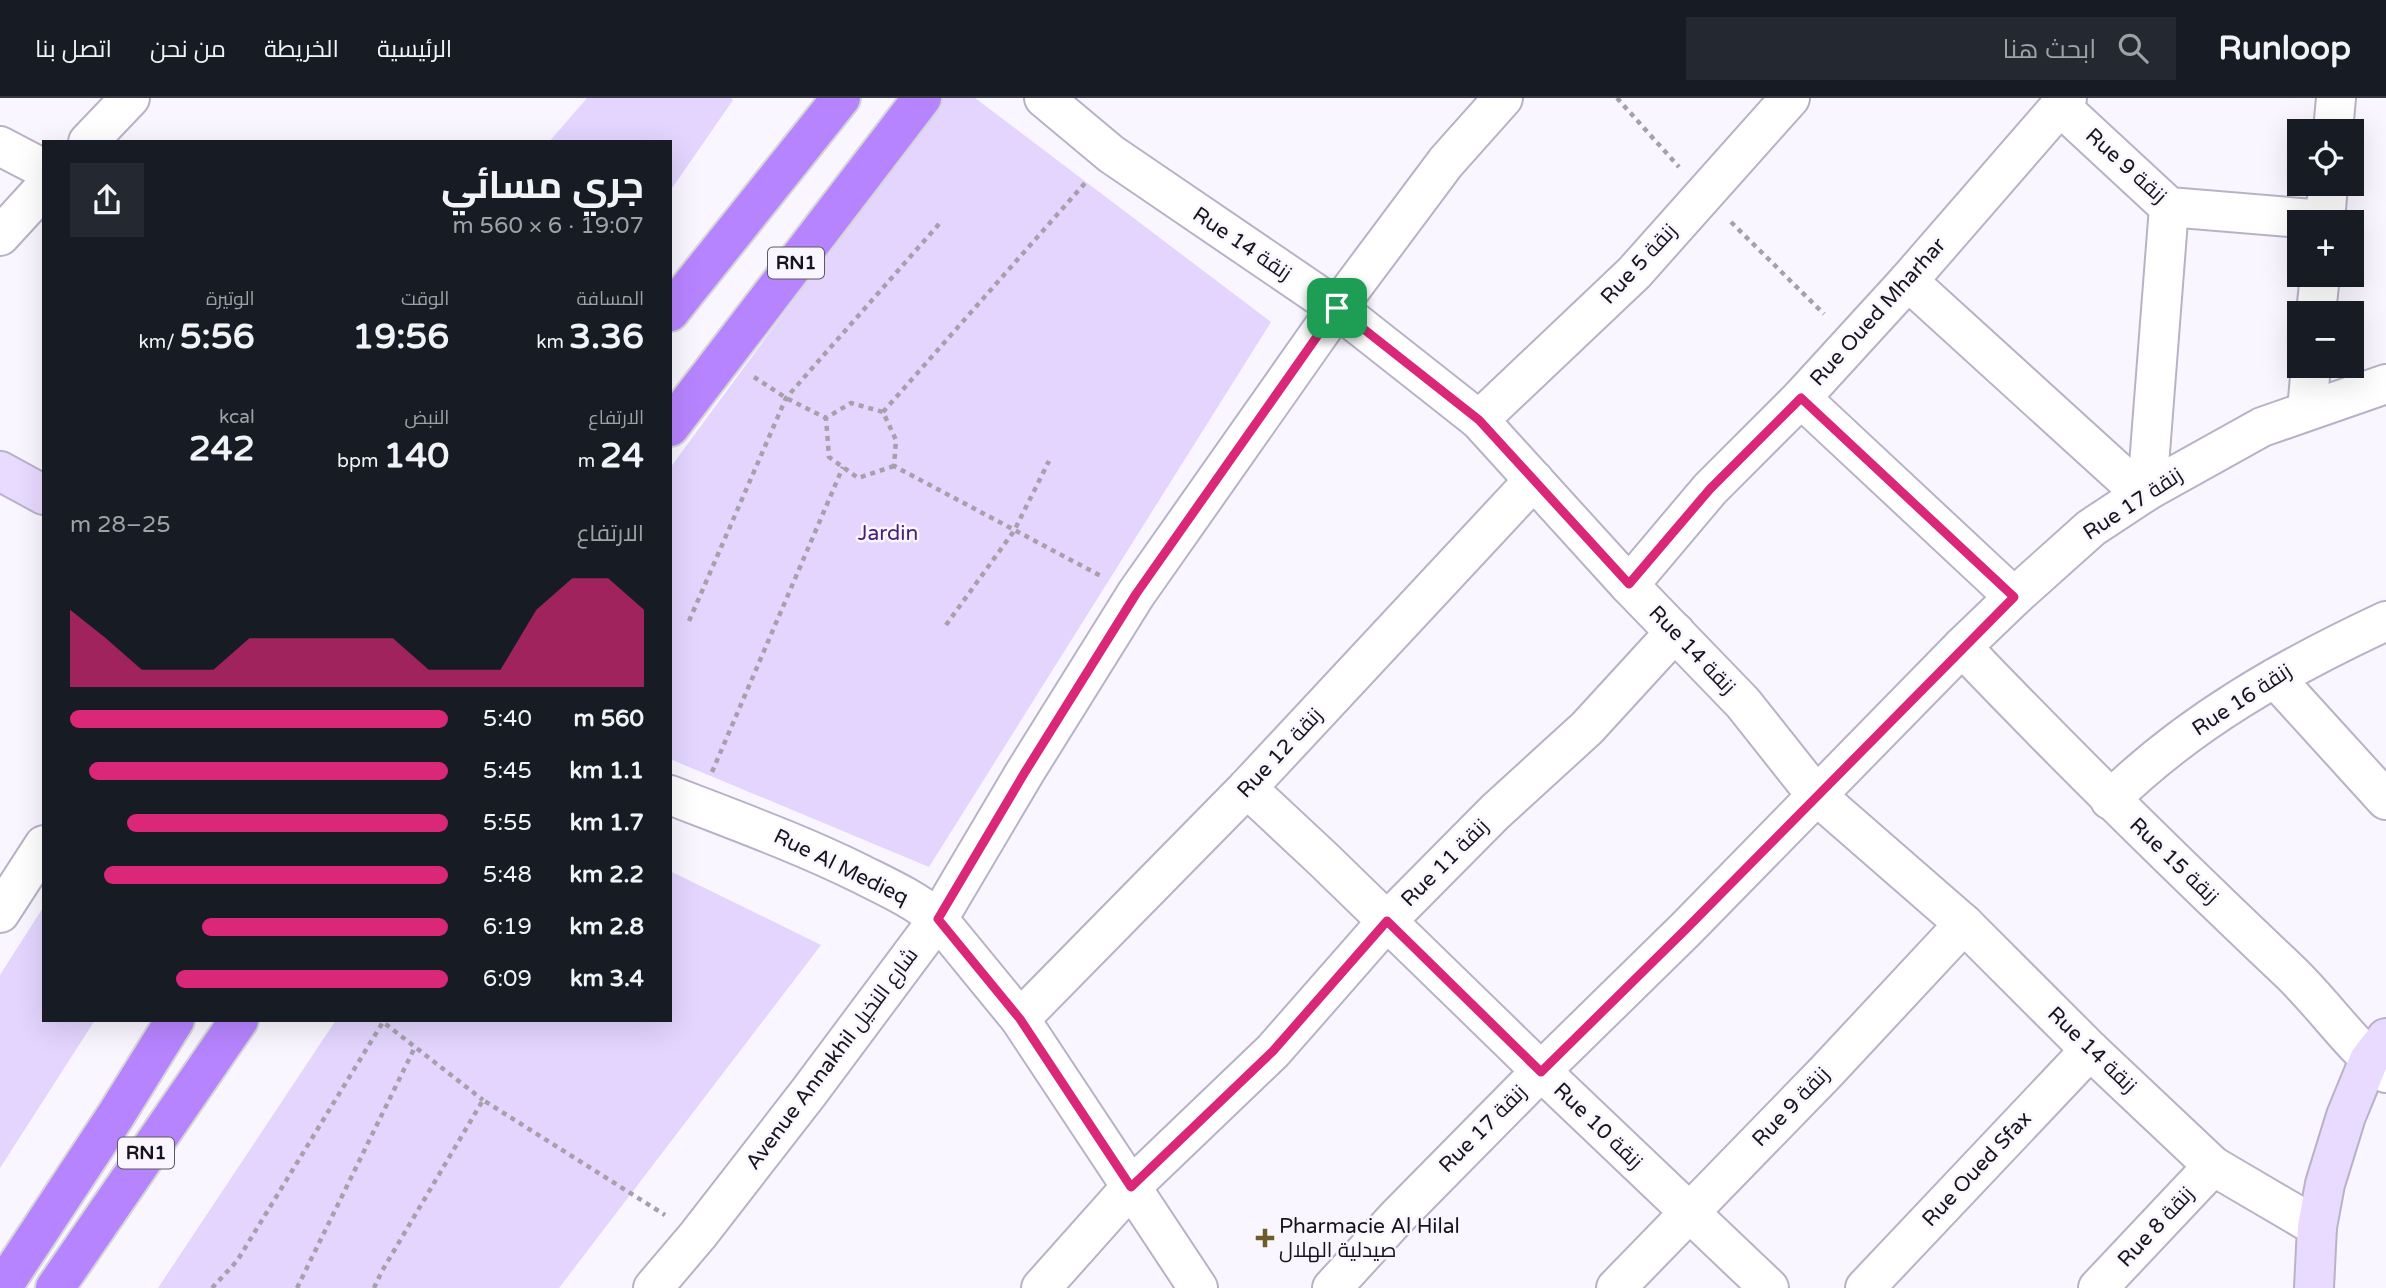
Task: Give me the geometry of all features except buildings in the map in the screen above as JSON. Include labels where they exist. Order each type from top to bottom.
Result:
[{"type":"highway","points":[[672,309],[841,98]]},
{"type":"highway","name":"RN1","points":[[672,424],[922,98]]},
{"type":"highway","name":"RN1","points":[[2,1288],[174,1022]]},
{"type":"highway","name":"RN1","points":[[55,1288],[238,1022]]},
{"type":"street","points":[[90,140],[130,98]]},
{"type":"street","name":"Avenue Annakhil شارع النخيل","points":[[653,1288],[698,1235],[809,1092],[938,919],[1025,772],[1136,594],[1337,308],[1446,162],[1503,98]]},
{"type":"street","name":"Rue 5 زنقة","points":[[1479,420],[1634,273],[1790,98]]},
{"type":"street","points":[[2334,119],[2336,98]]},
{"type":"street","name":"Rue 9 زنقة","points":[[2064,102],[2169,207],[2326,209]]},
{"type":"street","name":"Rue Oued Mharhar","points":[[1629,584],[1710,489],[1801,398],[1908,281],[2064,102]]},
{"type":"street","name":"Rue 14 زنقة","points":[[1060,103],[1111,154],[1337,308],[1479,420],[1742,703],[1816,795],[1964,924],[2090,1050],[2213,1166],[2317,1227]]},
{"type":"street","points":[[0,146],[42,168]]},
{"type":"street","points":[[0,236],[42,190]]},
{"type":"street","points":[[2145,492],[2169,207]]},
{"type":"street","points":[[1908,281],[2145,492]]},
{"type":"street","points":[[2307,410],[2310,378]]},
{"type":"street","name":"Rue 17 زنقة","points":[[1332,1288],[1398,1216],[1686,929],[1962,647],[2091,528],[2145,492],[2262,427],[2386,384]]},
{"type":"street","points":[[1801,398],[2014,597]]},
{"type":"street","points":[[0,471],[42,494]]},
{"type":"street","name":"Rue 12 زنقة","points":[[1020,1019],[1247,788],[1534,480]]},
{"type":"street","name":"Rue 16 زنقة","points":[[2110,800],[2143,767],[2204,722],[2317,653],[2386,621]]},
{"type":"street","name":"Rue 11 زنقة","points":[[1041,1288],[1131,1187],[1273,1051],[1387,921],[1495,812],[1587,728],[1675,632]]},
{"type":"street","name":"Rue 15 زنقة","points":[[1962,647],[2110,800],[2380,1057]]},
{"type":"street","points":[[2274,678],[2386,800]]},
{"type":"street","name":"Rue 10 زنقة","points":[[1247,788],[1769,1288]]},
{"type":"street","name":"Rue Al Medieq","points":[[684,801],[820,854],[904,896],[938,919],[1020,1019],[1198,1288]]},
{"type":"street","points":[[0,913],[42,848]]},
{"type":"street","name":"Rue 9 زنقة","points":[[1616,1288],[1826,1072],[1964,924]]},
{"type":"street","name":"Rue Oued Sfax","points":[[1866,1288],[2090,1050]]},
{"type":"street","points":[[2314,1288],[2317,1227],[2325,1184],[2346,1116],[2380,1057]]},
{"type":"street","name":"Rue 8 زنقة","points":[[2098,1288],[2213,1166]]},
{"type":"path","points":[[883,412],[1111,154]]},
{"type":"path","points":[[689,621],[786,398],[940,224]]},
{"type":"path","points":[[724,357],[786,398],[826,418]]},
{"type":"path","points":[[826,418],[851,403],[883,412],[896,440],[894,466]]},
{"type":"path","points":[[826,418],[830,457],[858,478],[894,466],[1136,594]]},
{"type":"path","points":[[946,625],[1014,531],[1049,461]]},
{"type":"path","points":[[684,801],[843,467]]},
{"type":"path","points":[[212,1288],[237,1261],[383,1022],[483,1100],[698,1235]]},
{"type":"path","points":[[297,1288],[415,1047]]},
{"type":"path","points":[[374,1288],[483,1100]]},
{"type":"green space","points":[[587,98],[733,100],[672,188],[672,140],[551,140]]},
{"type":"green space","name":"Jardin","points":[[942,98],[975,98],[1271,322],[929,867],[672,760],[672,465]]},
{"type":"green space","points":[[672,872],[821,945],[559,1288],[158,1288],[335,1022],[672,1022]]},
{"type":"green space","points":[[42,909],[42,1022],[94,1022],[0,1168],[0,975]]},
{"type":"place","name":"Pharmacie Al Hilal صيدلية الهلال","points":[[1265,1238]]},
{"type":"route","points":[[1337,308],[1479,420],[1629,584],[1710,489],[1801,398],[2014,597],[1541,1072],[1387,921],[1273,1051],[1131,1187],[1020,1019],[938,919],[1025,772],[1136,594],[1337,308]]}]
